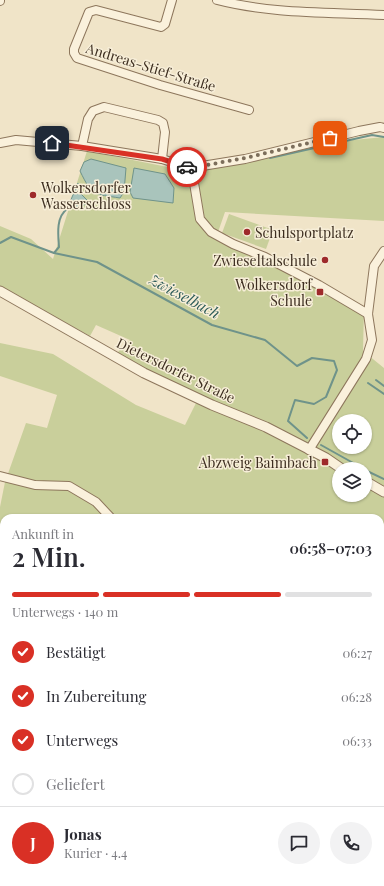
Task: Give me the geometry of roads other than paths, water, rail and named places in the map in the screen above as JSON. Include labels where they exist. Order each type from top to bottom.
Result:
[{"type":"street","name":"Andreas-Stief-Straße","points":[[172,0],[165,24],[160,27],[96,10],[89,12],[74,49],[74,53],[77,58],[160,85],[249,110]]},
{"type":"street","points":[[217,0],[242,6],[300,12],[384,15]]},
{"type":"street","points":[[82,146],[88,118],[93,111],[104,106],[158,120],[163,123],[165,132],[162,159]]},
{"type":"street","points":[[0,143],[16,140],[82,146],[162,159],[187,167],[196,167],[245,158],[359,131],[380,127],[384,128]]},
{"type":"street","points":[[187,167],[193,177],[200,219],[210,232],[233,244],[266,257],[320,285],[368,314]]},
{"type":"street","points":[[309,450],[366,359],[372,340],[368,314],[374,266],[384,251]]},
{"type":"street","name":"Dietersdorfer Straße","points":[[0,291],[144,373],[212,405],[266,427],[332,462]]},
{"type":"street","points":[[0,476],[35,486],[69,486],[96,502],[107,514]]},
{"type":"street","points":[[372,485],[384,492]]},
{"type":"water","points":[[91,159],[126,168],[124,192],[120,198],[99,194],[88,185],[80,171],[84,162]]},
{"type":"water","points":[[134,168],[165,174],[174,188],[173,203],[133,198],[130,192]]},
{"type":"water","points":[[78,183],[81,194],[89,202],[79,208],[67,209]]},
{"type":"waterway","points":[[270,158],[372,135],[384,137]]},
{"type":"waterway","points":[[54,253],[59,247],[59,221],[63,212],[67,209]]},
{"type":"waterway","name":"Zwieselbach","points":[[0,243],[11,237],[54,253],[97,262],[212,325],[265,340],[297,366],[312,358],[334,361],[337,370],[326,397],[314,404],[295,400],[288,421],[307,438]]},
{"type":"waterway","points":[[376,380],[384,386]]},
{"type":"waterway","points":[[368,383],[384,394]]},
{"type":"waterway","name":"Zwieselbach","points":[[321,445],[351,462]]},
{"type":"waterway","name":"Zwieselbach","points":[[372,473],[384,479]]},
{"type":"place","name":"Wolkersdorfer Wasserschloss","points":[[33,195]]},
{"type":"place","name":"Schulsportplatz","points":[[247,232]]},
{"type":"place","name":"Zwieseltalschule","points":[[325,260]]},
{"type":"place","name":"Wolkersdorf Schule","points":[[320,292]]},
{"type":"place","name":"Abzweig Baimbach","points":[[325,462]]}]
